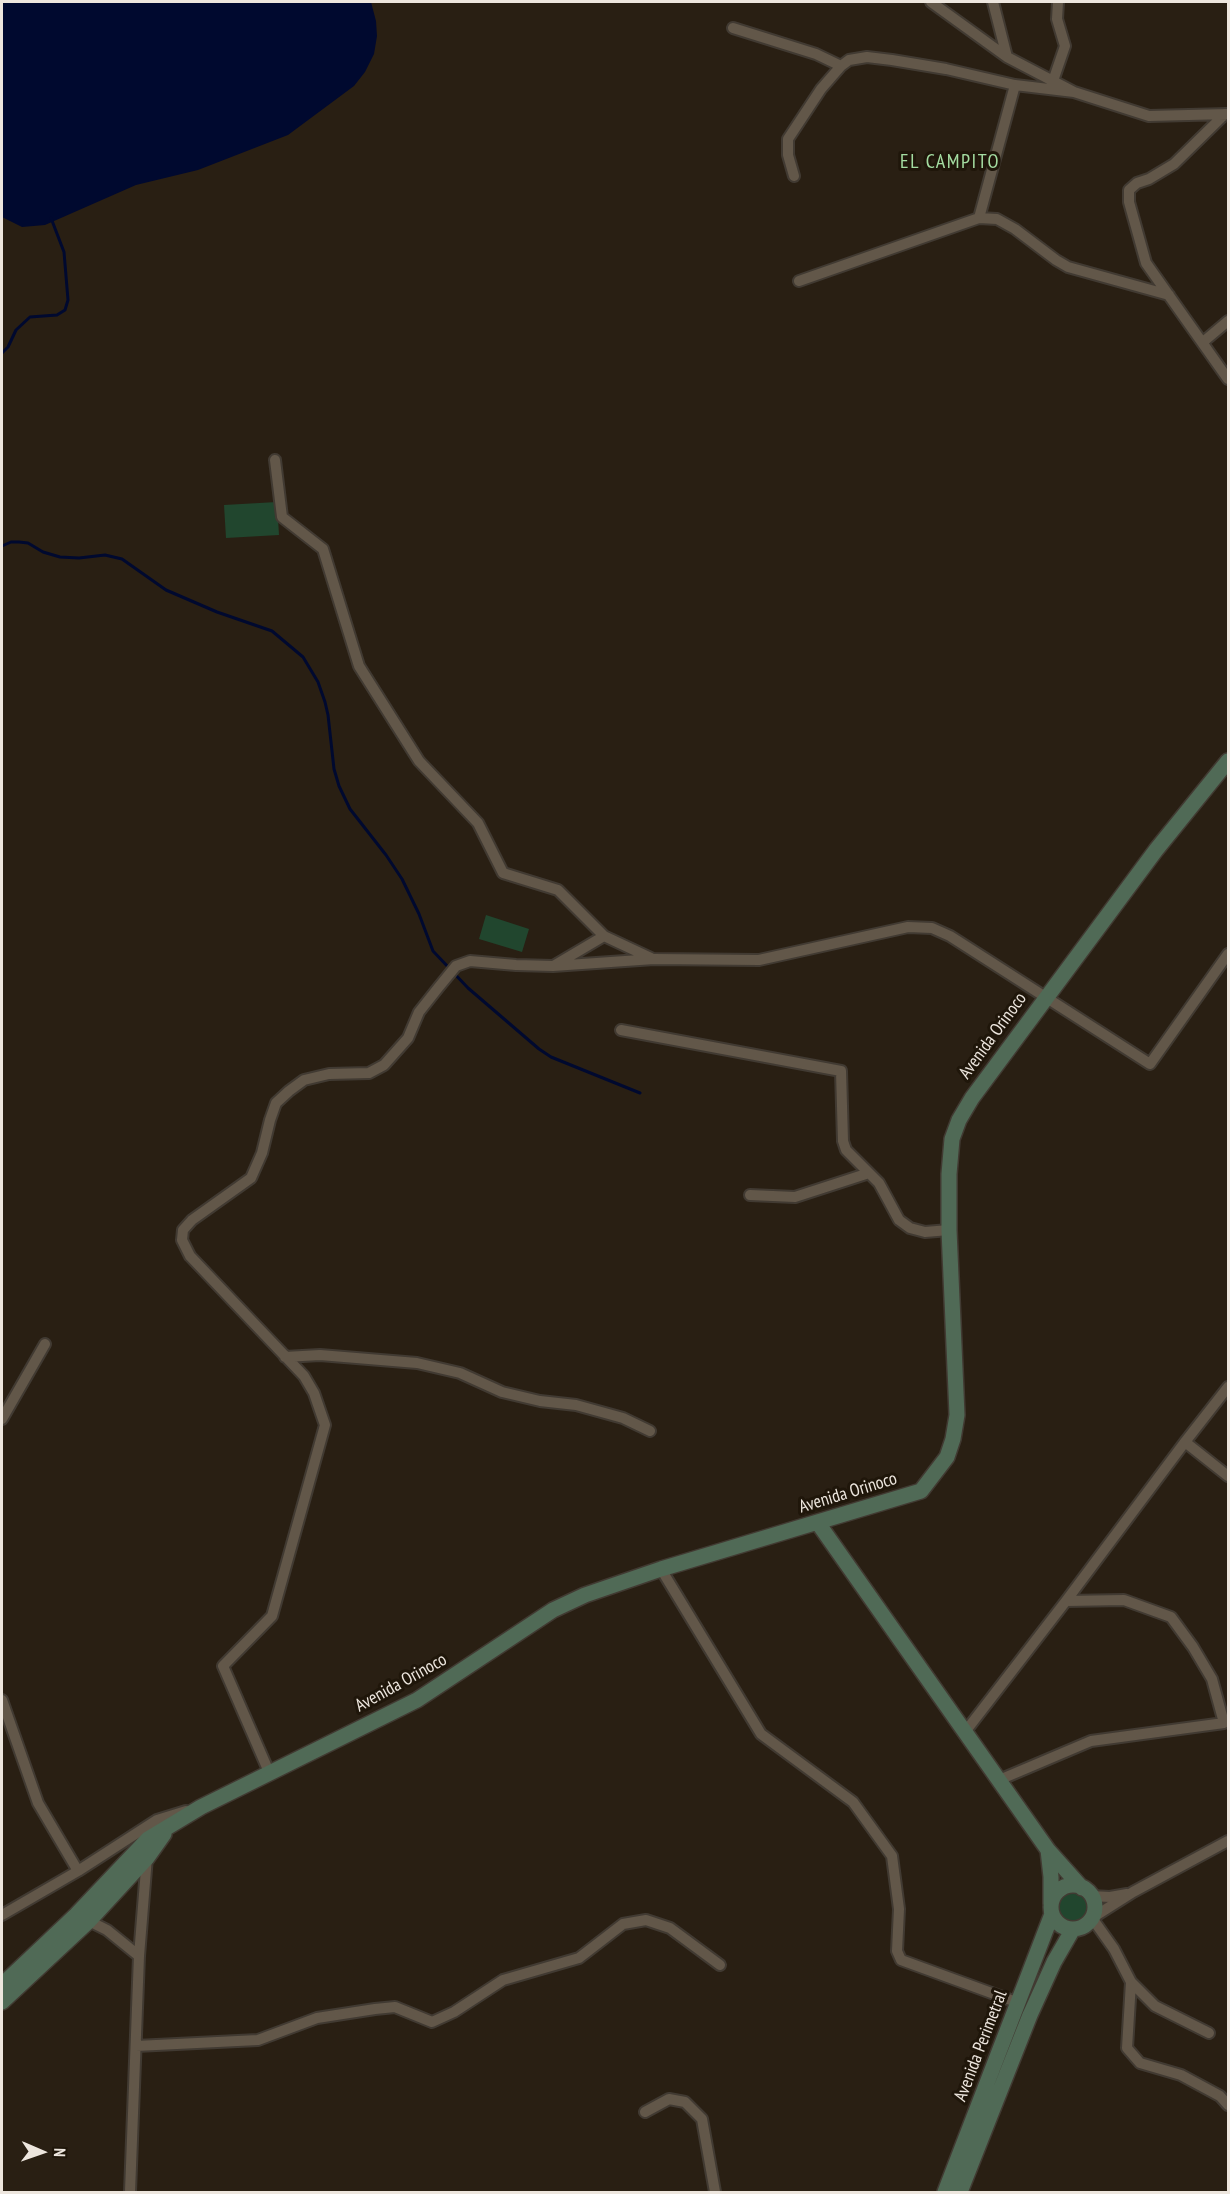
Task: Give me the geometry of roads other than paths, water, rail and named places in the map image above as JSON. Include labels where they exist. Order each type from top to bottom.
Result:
[{"type":"main road","name":"Avenida Orinoco","points":[[2,2002],[82,1918],[148,1839],[201,1807],[417,1700],[553,1610],[585,1595],[661,1569],[921,1491],[947,1457],[957,1415],[949,1230],[949,1174],[952,1139],[972,1098],[1156,850],[1228,761]]},
{"type":"main road","points":[[818,1523],[1048,1850],[1087,1892],[1095,1907],[1092,1918],[1084,1926],[1073,1929],[1064,1928],[1057,1922],[1052,1910],[1048,1850]]},
{"type":"main road","name":"Avenida Orinoco","points":[[2,1984],[82,1918],[147,1858],[170,1825]]},
{"type":"main road","points":[[1052,1910],[1053,1899],[1062,1889],[1075,1886],[1087,1892]]},
{"type":"main road","name":"Avenida Perimetral","points":[[945,2193],[1019,2003],[1052,1910]]},
{"type":"main road","name":"Avenida Perimetral","points":[[960,2193],[1035,2005],[1054,1962],[1073,1929]]},
{"type":"street","points":[[931,2],[1007,57],[1074,92],[1149,116],[1227,114]]},
{"type":"street","points":[[993,2],[1007,57]]},
{"type":"street","points":[[1053,81],[1065,46],[1057,20],[1058,2]]},
{"type":"street","points":[[734,28],[816,54],[841,66]]},
{"type":"street","points":[[794,176],[788,155],[788,139],[821,89],[849,60],[867,57],[884,59],[946,69],[1015,85],[1074,92]]},
{"type":"street","points":[[979,218],[1015,85]]},
{"type":"street","points":[[1227,114],[1174,164],[1149,179],[1137,183],[1129,190],[1129,202],[1146,263],[1228,379]]},
{"type":"street","points":[[799,280],[979,218],[997,219],[1016,229],[1068,267],[1169,295]]},
{"type":"street","points":[[1203,342],[1228,321]]},
{"type":"street","points":[[275,460],[282,518],[323,549],[358,666],[419,761],[478,823],[503,873],[558,890],[604,936],[654,959]]},
{"type":"street","points":[[269,1772],[223,1666],[272,1616],[325,1425],[315,1393],[304,1376],[190,1256],[182,1240],[183,1230],[192,1220],[251,1178],[262,1154],[276,1103],[289,1091],[304,1080],[329,1074],[369,1073],[384,1065],[408,1038],[419,1012],[456,966],[470,961],[554,966],[654,959],[759,960],[908,927],[932,928],[950,936],[1150,1064],[1228,954]]},
{"type":"street","points":[[554,966],[604,936]]},
{"type":"street","points":[[621,1030],[841,1071],[843,1141],[846,1150],[879,1183],[899,1221],[910,1228],[926,1232],[949,1230]]},
{"type":"street","points":[[750,1195],[795,1197],[869,1173]]},
{"type":"street","points":[[2,1419],[45,1344]]},
{"type":"street","points":[[285,1357],[320,1355],[417,1363],[460,1373],[502,1392],[540,1401],[576,1405],[623,1418],[650,1431]]},
{"type":"street","points":[[965,1732],[1228,1387]]},
{"type":"street","points":[[1185,1442],[1228,1476]]},
{"type":"street","points":[[661,1569],[761,1734],[853,1802],[892,1856],[899,1909],[897,1951],[902,1960],[1019,2003]]},
{"type":"street","points":[[999,1780],[1091,1741],[1224,1723],[1212,1679],[1172,1617],[1124,1600],[1066,1601]]},
{"type":"street","points":[[2,1700],[38,1803],[78,1871]]},
{"type":"street","points":[[2,1915],[78,1871],[157,1820],[201,1807]]},
{"type":"street","points":[[130,2193],[139,1956],[148,1839]]},
{"type":"street","points":[[1209,2033],[1155,2006],[1131,1982],[1114,1949],[1092,1918],[1133,1892],[1228,1841]]},
{"type":"street","points":[[1087,1892],[1110,1897],[1133,1892]]},
{"type":"street","points":[[82,1918],[107,1930],[139,1956]]},
{"type":"street","points":[[136,2046],[258,2040],[317,2018],[395,2007],[432,2022],[454,2012],[504,1980],[579,1958],[623,1923],[645,1920],[670,1928],[720,1965]]},
{"type":"street","points":[[1131,1982],[1127,2048],[1140,2062],[1181,2075],[1221,2096],[1228,2105]]},
{"type":"street","points":[[645,2112],[669,2099],[685,2102],[702,2120],[715,2193]]},
{"type":"water","points":[[2,2],[371,2],[377,36],[374,54],[365,72],[354,86],[288,135],[198,170],[136,185],[45,225],[22,227],[2,217]]},
{"type":"waterway","points":[[2,353],[8,347],[16,330],[30,317],[57,315],[65,310],[68,300],[64,252],[51,218]]},
{"type":"waterway","points":[[2,546],[11,542],[19,542],[28,543],[43,552],[60,557],[79,558],[105,555],[122,559],[166,590],[217,612],[272,631],[303,657],[318,682],[325,702],[334,769],[339,786],[350,809],[402,879],[433,951],[468,988],[539,1049],[551,1057],[640,1093]]},
{"type":"district","name":"EL CAMPITO","points":[[950,162]]}]
